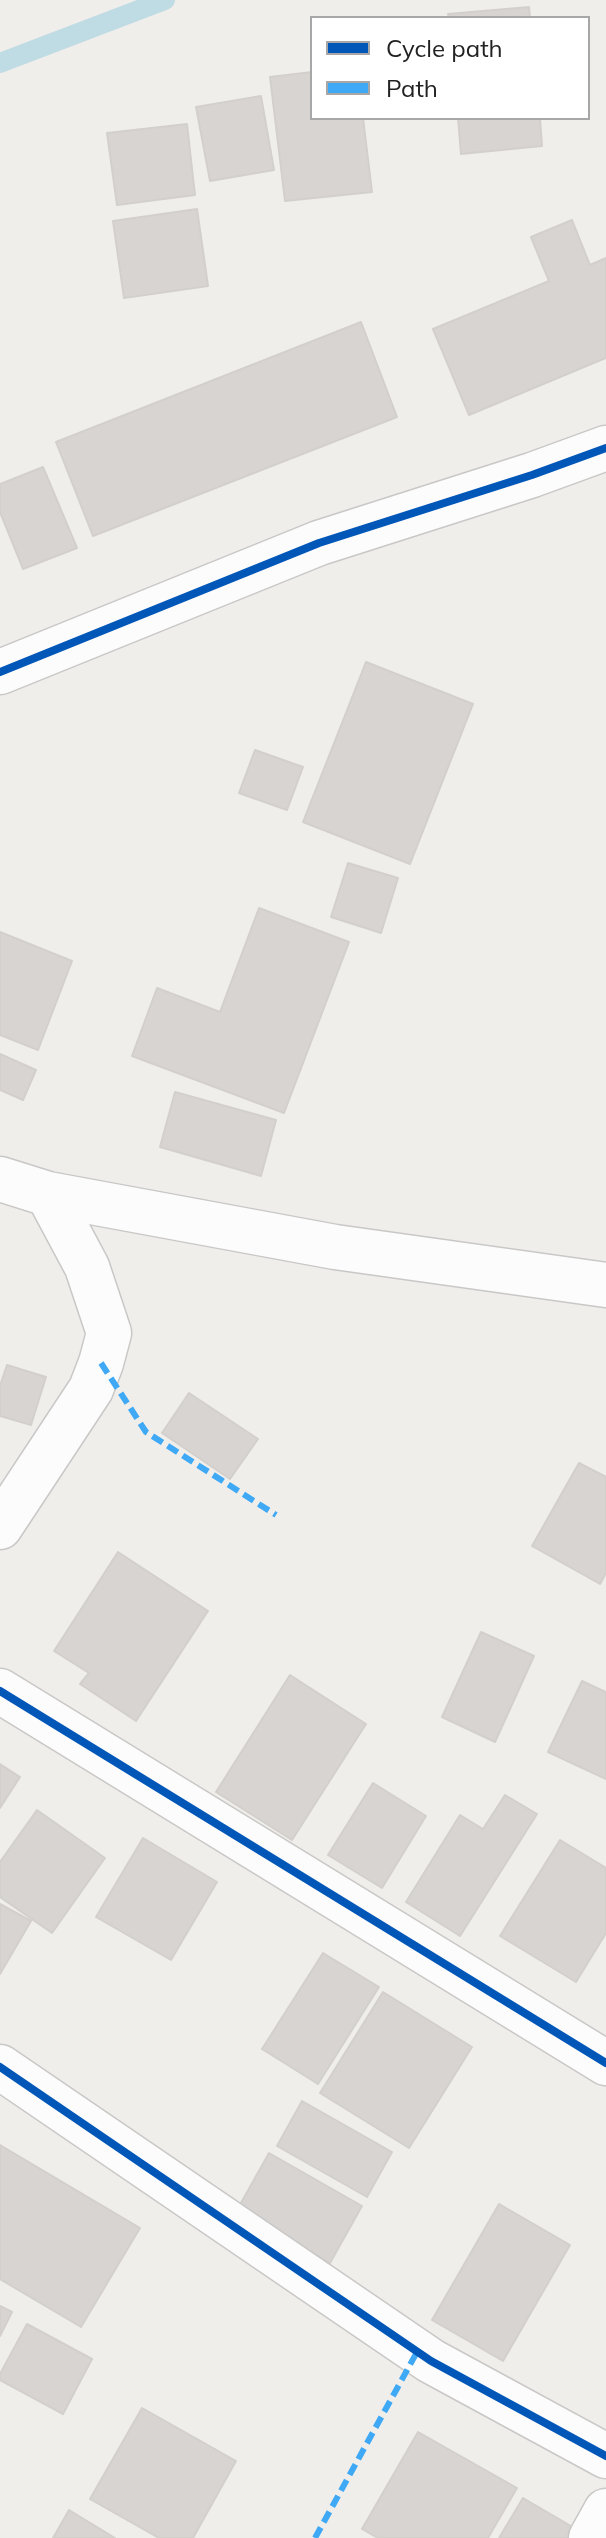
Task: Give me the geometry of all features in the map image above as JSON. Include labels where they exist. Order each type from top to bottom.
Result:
[{"type":"street","points":[[0,672],[319,543],[606,448]]},
{"type":"street","points":[[0,1179],[48,1194],[335,1247],[606,1285]]},
{"type":"street","points":[[0,1527],[91,1389],[109,1333],[87,1267],[48,1194]]},
{"type":"street","points":[[0,1691],[606,2063]]},
{"type":"street","points":[[0,2067],[431,2361],[606,2456]]},
{"type":"street","points":[[591,2538],[606,2511]]},
{"type":"building","points":[[529,7],[530,16],[448,16]]},
{"type":"building","points":[[310,72],[310,120],[363,120],[372,192],[285,201],[270,77]]},
{"type":"building","points":[[261,96],[274,170],[210,181],[196,107]]},
{"type":"building","points":[[458,120],[540,120],[542,146],[461,154]]},
{"type":"building","points":[[187,124],[195,195],[117,205],[107,133]]},
{"type":"building","points":[[197,209],[208,286],[124,298],[113,221]]},
{"type":"building","points":[[572,220],[590,265],[606,258],[606,358],[469,415],[433,329],[549,281],[531,237]]},
{"type":"building","points":[[361,322],[397,417],[93,536],[56,442]]},
{"type":"building","points":[[43,467],[77,548],[23,569],[0,512],[0,484]]},
{"type":"building","points":[[366,662],[473,704],[410,864],[303,822]]},
{"type":"building","points":[[255,750],[303,767],[287,810],[239,793]]},
{"type":"building","points":[[348,863],[398,878],[381,933],[331,917]]},
{"type":"building","points":[[259,908],[349,942],[284,1113],[132,1056],[157,988],[220,1012]]},
{"type":"building","points":[[0,932],[72,961],[38,1050],[0,1035]]},
{"type":"building","points":[[0,1054],[36,1070],[23,1100],[0,1090]]},
{"type":"building","points":[[175,1092],[276,1120],[261,1176],[160,1147]]},
{"type":"building","points":[[7,1365],[46,1377],[31,1425],[0,1416],[0,1386]]},
{"type":"building","points":[[189,1393],[258,1439],[230,1479],[162,1433]]},
{"type":"building","points":[[579,1463],[606,1477],[606,1573],[600,1584],[532,1546]]},
{"type":"building","points":[[118,1552],[208,1611],[136,1721],[80,1684],[89,1673],[54,1651]]},
{"type":"building","points":[[481,1632],[534,1656],[495,1742],[442,1717]]},
{"type":"building","points":[[290,1675],[366,1724],[292,1840],[216,1792]]},
{"type":"building","points":[[582,1681],[606,1692],[606,1779],[548,1752]]},
{"type":"building","points":[[0,1764],[20,1777],[0,1808]]},
{"type":"building","points":[[373,1783],[426,1816],[382,1888],[328,1855]]},
{"type":"building","points":[[505,1795],[537,1814],[460,1936],[406,1902],[460,1815],[483,1829]]},
{"type":"building","points":[[37,1810],[105,1858],[52,1933],[0,1897],[0,1862]]},
{"type":"building","points":[[143,1838],[217,1882],[171,1960],[96,1917]]},
{"type":"building","points":[[560,1840],[606,1868],[606,1933],[576,1982],[500,1936]]},
{"type":"building","points":[[0,1904],[31,1921],[0,1974]]},
{"type":"building","points":[[323,1953],[379,1987],[318,2084],[262,2049]]},
{"type":"building","points":[[383,1992],[472,2047],[409,2148],[320,2093]]},
{"type":"building","points":[[302,2101],[392,2152],[367,2197],[277,2146]]},
{"type":"building","points":[[0,2145],[140,2228],[81,2327],[0,2279]]},
{"type":"building","points":[[269,2153],[362,2206],[330,2263],[237,2210]]},
{"type":"building","points":[[499,2204],[570,2245],[503,2361],[432,2320]]},
{"type":"building","points":[[0,2306],[12,2312],[0,2336]]},
{"type":"building","points":[[27,2324],[92,2359],[63,2414],[0,2380],[0,2374]]},
{"type":"building","points":[[142,2408],[236,2461],[193,2538],[159,2538],[90,2499]]},
{"type":"building","points":[[418,2432],[517,2488],[488,2538],[378,2538],[362,2529]]},
{"type":"building","points":[[523,2498],[576,2529],[570,2538],[499,2538]]},
{"type":"building","points":[[69,2510],[115,2538],[53,2538]]},
{"type":"waterway","points":[[0,63],[165,0]]},
{"type":"marked path","points":[[101,1363],[146,1432],[276,1515]]},
{"type":"marked path","points":[[315,2538],[417,2352]]},
{"type":"cycle path","points":[[0,672],[319,543],[606,448]]},
{"type":"cycle path","points":[[0,1691],[606,2063]]},
{"type":"cycle path","points":[[0,2067],[431,2361],[606,2456]]}]
